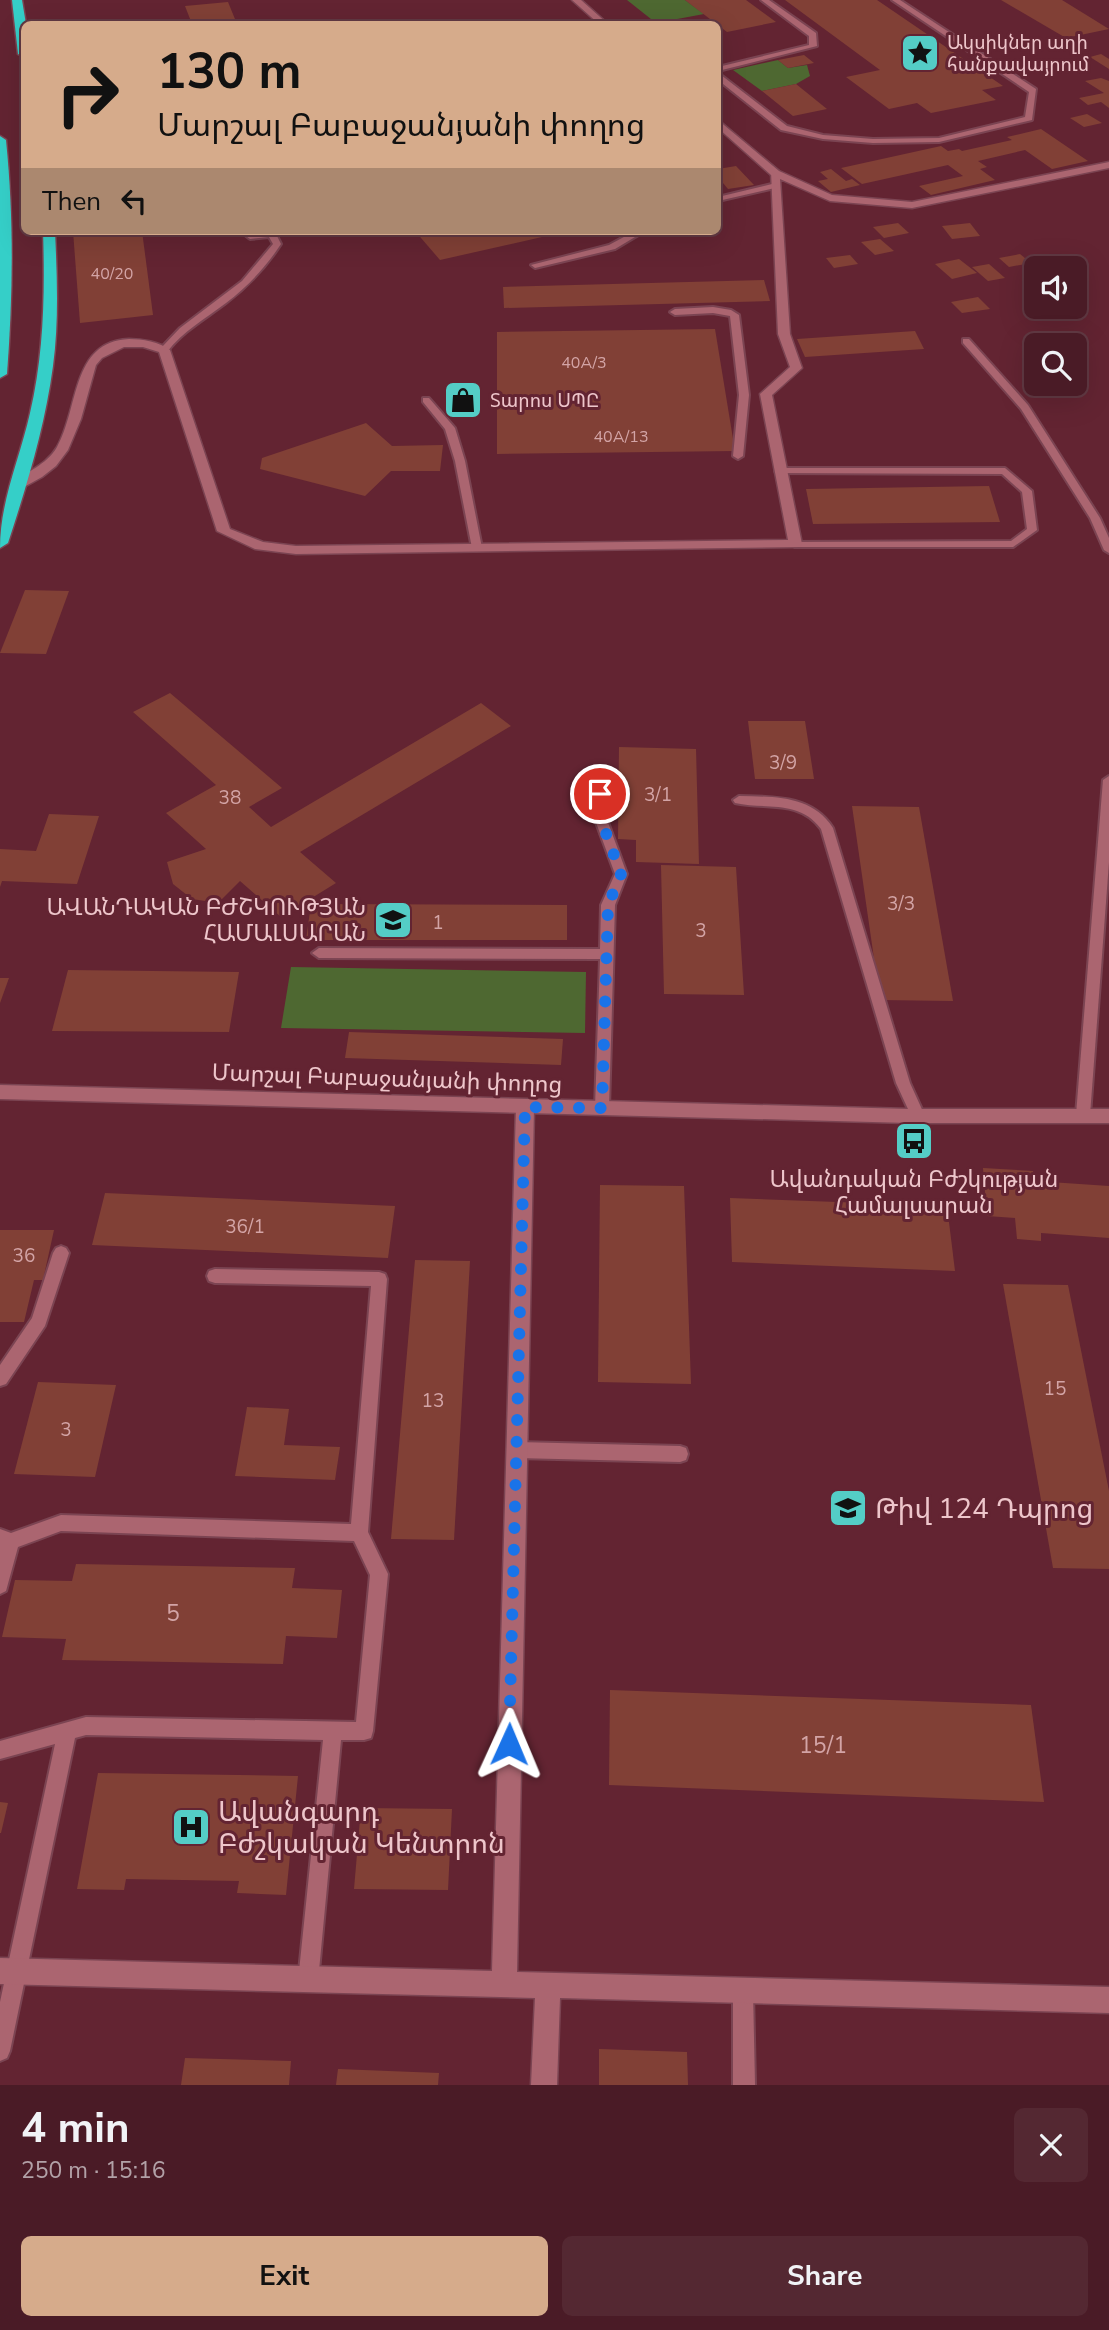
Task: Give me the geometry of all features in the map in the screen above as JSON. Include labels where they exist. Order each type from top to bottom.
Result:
[{"type":"highway","points":[[17,0],[21,31]]},
{"type":"highway","points":[[0,140],[5,190],[7,282],[0,374]]},
{"type":"highway","points":[[0,543],[19,485],[46,367],[51,275],[48,235]]},
{"type":"street","points":[[576,0],[600,21]]},
{"type":"street","points":[[721,125],[776,179],[830,198],[912,205],[1109,165]]},
{"type":"street","points":[[19,485],[40,476],[65,449],[90,364],[107,347],[127,343],[150,345],[164,350],[223,531],[260,546],[296,550],[795,544],[766,394],[796,368],[785,334],[776,179]]},
{"type":"street","name":"Մարշալ Բաբաջանյանի փողոց","points":[[0,1092],[918,1116],[1109,1116]]},
{"type":"street","points":[[504,1985],[525,1107]]},
{"type":"street","points":[[8,1971],[1109,2000]]},
{"type":"street","points":[[544,2085],[548,1987]]},
{"type":"lane","points":[[721,68],[813,46],[813,35],[764,0]]},
{"type":"lane","points":[[721,79],[784,128],[823,137],[873,141],[939,140],[1028,118],[1034,91],[895,0]]},
{"type":"lane","points":[[721,198],[776,179]]},
{"type":"lane","points":[[250,236],[261,235]]},
{"type":"lane","points":[[164,350],[175,333],[254,276],[277,244],[272,235]]},
{"type":"lane","points":[[535,265],[612,247],[633,235]]},
{"type":"lane","points":[[675,312],[729,312],[734,316],[744,395],[738,456]]},
{"type":"lane","points":[[966,341],[1025,407],[1095,518],[1109,550]]},
{"type":"lane","points":[[744,395],[766,394]]},
{"type":"lane","points":[[426,400],[450,428],[460,461],[477,548]]},
{"type":"lane","points":[[780,471],[1005,471],[1027,491],[1032,530],[1013,544],[795,544]]},
{"type":"lane","points":[[600,772],[600,817],[621,874],[608,905],[602,1108]]},
{"type":"lane","points":[[1083,1115],[1109,780]]},
{"type":"lane","points":[[739,800],[799,804],[813,810],[822,818],[903,1083],[918,1116]]},
{"type":"lane","points":[[319,953],[606,954]]},
{"type":"lane","points":[[0,1379],[39,1321],[61,1253]]},
{"type":"lane","points":[[0,1750],[86,1726],[364,1731],[379,1574],[359,1533],[379,1279],[215,1276]]},
{"type":"lane","points":[[517,1450],[680,1454]]},
{"type":"lane","points":[[0,1585],[5,1539],[61,1523],[359,1533]]},
{"type":"lane","points":[[308,1981],[333,1731]]},
{"type":"lane","points":[[0,2051],[8,1971],[67,1732]]},
{"type":"lane","points":[[743,1991],[744,2085]]},
{"type":"green space","points":[[627,0],[685,0],[704,14],[667,21],[653,21]]},
{"type":"green space","points":[[778,60],[788,68],[807,65],[810,76],[796,84],[762,91],[733,70]]},
{"type":"green space","points":[[291,967],[586,972],[585,1033],[281,1028]]},
{"type":"building","points":[[685,0],[746,0],[776,22],[727,32],[721,27],[721,21],[713,21]]},
{"type":"building","points":[[785,0],[877,0],[1003,86],[982,90],[996,100],[931,113],[917,103],[889,109],[846,77],[880,70]]},
{"type":"building","points":[[1001,0],[1062,0],[1109,29],[1066,38]]},
{"type":"building","points":[[228,2],[236,21],[191,21],[185,6]]},
{"type":"building","points":[[1101,54],[1109,59],[1109,69],[1090,57]]},
{"type":"building","points":[[804,55],[814,63],[788,68],[778,60]]},
{"type":"building","points":[[1101,78],[1109,81],[1109,108],[1101,102],[1088,105],[1079,98],[1104,93],[1085,81]]},
{"type":"building","points":[[796,84],[827,109],[793,116],[762,91]]},
{"type":"building","points":[[1087,114],[1102,123],[1084,127],[1070,118]]},
{"type":"building","points":[[1041,129],[1088,161],[1052,169],[1025,150],[978,161],[987,167],[980,169],[995,180],[931,195],[919,186],[963,176],[948,165],[862,184],[841,168],[941,146],[948,151],[962,151],[1012,140],[1007,137]]},
{"type":"building","points":[[736,166],[754,185],[728,189],[721,181],[721,168]]},
{"type":"building","points":[[831,169],[846,181],[852,179],[860,185],[831,192],[818,181],[828,179],[820,172]]},
{"type":"building","points":[[898,223],[909,233],[884,238],[873,227]]},
{"type":"building","points":[[970,223],[980,236],[952,239],[942,226]]},
{"type":"building","points":[[73,235],[143,235],[153,315],[80,323]]},
{"type":"building","points":[[418,235],[551,235],[440,260]]},
{"type":"building","points":[[880,239],[894,251],[875,255],[861,242]]},
{"type":"building","points":[[1020,254],[1024,257],[1024,264],[1009,267],[999,258]]},
{"type":"building","points":[[850,255],[858,264],[834,268],[826,258]]},
{"type":"building","points":[[959,259],[977,273],[952,279],[935,264]]},
{"type":"building","points":[[989,264],[1005,278],[988,281],[972,267]]},
{"type":"building","points":[[764,280],[770,301],[504,308],[503,287]]},
{"type":"building","points":[[978,297],[990,309],[962,313],[951,302]]},
{"type":"building","points":[[715,329],[735,451],[497,454],[497,332]]},
{"type":"building","points":[[915,331],[924,349],[805,357],[797,339]]},
{"type":"building","points":[[366,423],[392,446],[443,445],[440,471],[391,471],[365,496],[260,469],[262,458]]},
{"type":"building","points":[[989,486],[1000,522],[813,524],[806,489]]},
{"type":"building","points":[[25,590],[69,591],[46,654],[0,653]]},
{"type":"building","points":[[170,693],[282,788],[249,807],[271,827],[481,703],[511,726],[300,852],[336,883],[281,917],[240,881],[218,903],[192,899],[173,884],[167,862],[206,849],[166,813],[216,785],[133,712]]},
{"type":"building","points":[[748,721],[805,721],[814,779],[755,779]]},
{"type":"building","points":[[619,747],[696,749],[699,864],[636,862],[636,840],[618,839]]},
{"type":"building","points":[[852,806],[919,807],[953,1001],[880,1000]]},
{"type":"building","points":[[49,814],[99,816],[77,884],[2,881],[0,887],[0,849],[36,851]]},
{"type":"building","points":[[661,865],[736,867],[744,995],[664,994]]},
{"type":"building","points":[[311,904],[567,905],[567,940],[306,940]]},
{"type":"building","points":[[68,970],[239,972],[229,1032],[52,1031]]},
{"type":"building","points":[[0,978],[9,978],[0,1003]]},
{"type":"building","points":[[349,1032],[563,1039],[561,1065],[345,1058]]},
{"type":"building","points":[[983,1168],[1033,1171],[1035,1181],[1109,1186],[1109,1238],[1041,1233],[1041,1241],[1017,1239],[1015,1218],[987,1216]]},
{"type":"building","points":[[600,1185],[684,1186],[691,1384],[598,1382]]},
{"type":"building","points":[[105,1193],[395,1206],[388,1258],[92,1245]]},
{"type":"building","points":[[730,1198],[947,1206],[955,1271],[732,1262]]},
{"type":"building","points":[[0,1230],[54,1230],[43,1280],[34,1280],[24,1322],[0,1322]]},
{"type":"building","points":[[415,1260],[470,1261],[454,1540],[391,1539]]},
{"type":"building","points":[[1003,1284],[1068,1285],[1109,1491],[1109,1569],[1053,1568]]},
{"type":"building","points":[[38,1382],[116,1385],[95,1477],[14,1474]]},
{"type":"building","points":[[247,1407],[289,1409],[284,1445],[340,1447],[335,1480],[235,1476]]},
{"type":"building","points":[[76,1564],[295,1568],[292,1588],[342,1590],[337,1638],[286,1636],[283,1664],[62,1660],[66,1639],[2,1637],[15,1580],[72,1581]]},
{"type":"building","points":[[610,1690],[1031,1705],[1044,1802],[609,1785]]},
{"type":"building","name":"Ավանգարդ Բժշկական Կենտրոն","points":[[98,1773],[298,1776],[286,1895],[237,1893],[239,1881],[126,1879],[124,1890],[77,1889]]},
{"type":"building","points":[[0,1802],[8,1803],[1,1833],[0,1833]]},
{"type":"building","points":[[361,1808],[452,1809],[448,1890],[354,1889]]},
{"type":"building","points":[[599,2049],[687,2052],[688,2085],[599,2085]]},
{"type":"building","points":[[185,2058],[291,2061],[289,2085],[181,2085]]},
{"type":"building","points":[[338,2069],[439,2073],[438,2085],[336,2085]]},
{"type":"place","name":"Ակսիկներ աղի հանքավայրում","points":[[920,53]]},
{"type":"place","name":"Տարոս ՍՊԸ","points":[[463,400]]},
{"type":"place","name":"ԱՎԱՆԴԱԿԱՆ ԲԺՇԿՈՒԹՅԱՆ ՀԱՄԱԼՍԱՐԱՆ","points":[[393,920]]},
{"type":"place","name":"Ավանդական Բժշկության Համալսարան","points":[[914,1141]]},
{"type":"place","name":"Թիվ 124 Դպրոց","points":[[848,1508]]},
{"type":"place","name":"Ավանգարդ Բժշկական Կենտրոն","points":[[191,1827]]},
{"type":"route","points":[[509,1744],[525,1107],[602,1108],[608,905],[621,874],[600,817],[600,794]]}]
